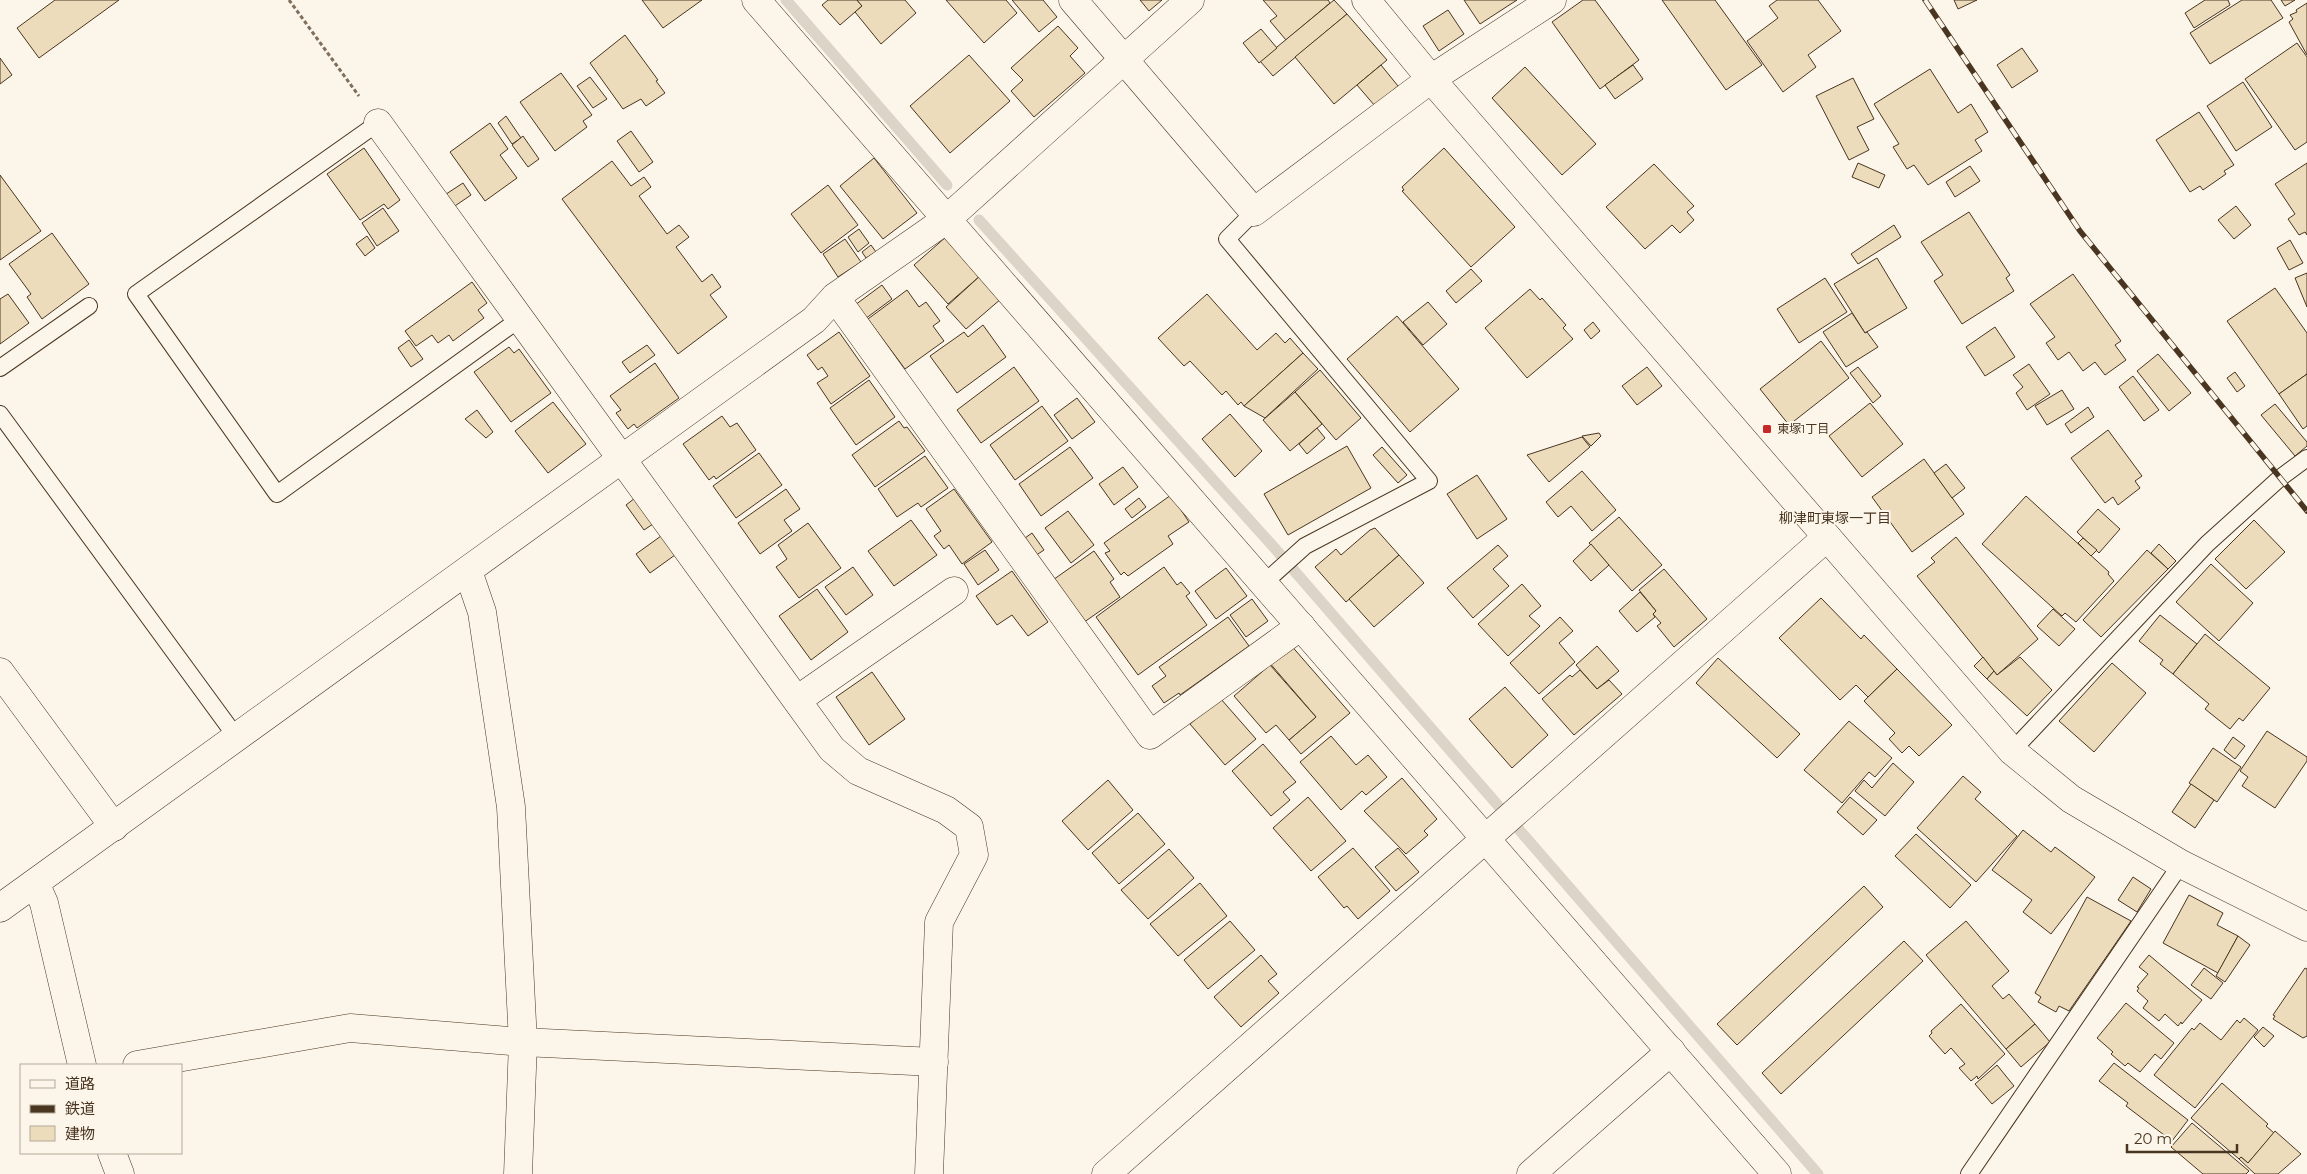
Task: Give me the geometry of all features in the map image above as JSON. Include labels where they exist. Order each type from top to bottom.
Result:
[{"type":"street","points":[[756,0],[1264,584],[1488,838],[1777,1174]]},
{"type":"street","points":[[1073,0],[1254,212],[1431,79],[1552,0]]},
{"type":"street","points":[[0,908],[468,572],[814,320],[835,296],[947,219],[1190,0]]},
{"type":"street","points":[[1366,0],[1431,79],[2012,751],[2071,800],[2181,864],[2307,927]]},
{"type":"street","points":[[378,123],[832,749],[858,771],[946,810],[969,827],[974,855],[939,922],[929,1174]]},
{"type":"street","points":[[835,296],[1150,735],[1301,626]]},
{"type":"street","points":[[1106,1174],[1827,538]]},
{"type":"street","points":[[468,572],[482,612],[511,807],[523,1042],[518,1174]]},
{"type":"street","points":[[797,700],[954,591]]},
{"type":"street","points":[[0,672],[114,827]]},
{"type":"street","points":[[35,883],[44,903],[82,1064]]},
{"type":"street","points":[[143,1064],[350,1028],[523,1042],[934,1062]]},
{"type":"street","points":[[1531,1174],[1671,1051]]},
{"type":"street","points":[[112,1154],[120,1174]]},
{"type":"lane","points":[[378,123],[136,294],[276,494],[521,318]]},
{"type":"lane","points":[[1254,212],[1227,240],[1429,481],[1305,546],[1264,584]]},
{"type":"lane","points":[[0,368],[89,306]]},
{"type":"lane","points":[[0,414],[237,738]]},
{"type":"lane","points":[[2012,751],[2207,544],[2280,478],[2307,458]]},
{"type":"lane","points":[[1969,1174],[2181,864]]},
{"type":"path","points":[[289,0],[378,123]]},
{"type":"building","points":[[55,0],[119,0],[39,58],[17,28]]},
{"type":"building","points":[[642,0],[702,0],[663,28]]},
{"type":"building","points":[[828,0],[857,0],[862,6],[840,25],[822,5]]},
{"type":"building","points":[[857,0],[905,0],[916,13],[881,44],[855,12],[862,6]]},
{"type":"building","points":[[946,0],[1006,0],[1017,13],[984,43]]},
{"type":"building","points":[[1012,0],[1043,0],[1057,17],[1039,32]]},
{"type":"building","points":[[1140,0],[1162,0],[1149,11]]},
{"type":"building","points":[[1263,0],[1328,0],[1330,3],[1286,40],[1270,21],[1277,16]]},
{"type":"building","points":[[1334,0],[1347,14],[1273,76],[1260,61]]},
{"type":"building","points":[[1464,0],[1517,0],[1480,24]]},
{"type":"building","points":[[1583,0],[1595,0],[1639,60],[1600,89],[1552,22]]},
{"type":"building","points":[[1662,0],[1715,0],[1762,65],[1726,90]]},
{"type":"building","points":[[1777,0],[1818,0],[1841,31],[1808,55],[1816,67],[1783,92],[1747,41],[1778,18],[1769,6]]},
{"type":"building","points":[[1954,0],[1977,0],[1958,9]]},
{"type":"building","points":[[2205,0],[2228,0],[2230,5],[2194,28],[2185,13]]},
{"type":"building","points":[[2242,0],[2271,0],[2283,18],[2210,64],[2190,33]]},
{"type":"building","points":[[2281,0],[2295,0],[2285,6]]},
{"type":"building","points":[[2307,3],[2307,55],[2289,22],[2293,19],[2290,15],[2297,12],[2296,10]]},
{"type":"building","points":[[1448,10],[1464,34],[1439,51],[1423,26]]},
{"type":"building","points":[[1347,14],[1387,60],[1334,104],[1295,57]]},
{"type":"building","points":[[1058,26],[1078,48],[1070,56],[1085,73],[1034,117],[1011,91],[1023,80],[1011,68]]},
{"type":"building","points":[[1261,29],[1277,48],[1259,63],[1243,43]]},
{"type":"building","points":[[625,35],[658,80],[656,81],[665,93],[646,106],[641,99],[623,109],[590,63]]},
{"type":"building","points":[[2297,43],[2307,57],[2307,142],[2295,150],[2245,79]]},
{"type":"building","points":[[2022,48],[2038,71],[2012,88],[1997,65]]},
{"type":"building","points":[[969,55],[1010,101],[950,153],[910,106]]},
{"type":"building","points":[[0,58],[12,75],[0,84]]},
{"type":"building","points":[[1381,65],[1398,86],[1375,106],[1357,85]]},
{"type":"building","points":[[1633,65],[1643,79],[1615,99],[1605,85]]},
{"type":"building","points":[[1525,67],[1596,144],[1562,175],[1492,98]]},
{"type":"building","points":[[1930,69],[1958,113],[1971,104],[1988,132],[1975,140],[1982,151],[1928,185],[1914,165],[1907,169],[1893,147],[1899,144],[1874,104]]},
{"type":"building","points":[[561,73],[592,115],[583,121],[587,127],[555,151],[520,102]]},
{"type":"building","points":[[590,77],[607,99],[593,108],[577,86]]},
{"type":"building","points":[[1853,78],[1874,119],[1857,127],[1869,150],[1849,160],[1816,96]]},
{"type":"building","points":[[2243,82],[2272,127],[2236,151],[2207,106]]},
{"type":"building","points":[[2199,112],[2234,165],[2224,171],[2226,174],[2203,190],[2200,186],[2190,192],[2156,140]]},
{"type":"building","points":[[506,116],[521,138],[512,144],[498,123]]},
{"type":"building","points":[[490,123],[508,149],[500,155],[517,178],[485,201],[450,152]]},
{"type":"building","points":[[631,131],[653,162],[639,172],[617,141]]},
{"type":"building","points":[[523,136],[539,159],[528,167],[512,145]]},
{"type":"building","points":[[364,148],[400,200],[388,209],[384,204],[360,220],[327,174]]},
{"type":"building","points":[[1444,148],[1515,227],[1471,267],[1402,191],[1404,190],[1402,187]]},
{"type":"building","points":[[874,158],[917,213],[883,239],[840,186]]},
{"type":"building","points":[[612,161],[631,186],[644,177],[651,187],[639,196],[667,234],[679,225],[689,237],[676,247],[702,282],[712,274],[721,287],[710,295],[727,317],[678,354],[562,199]]},
{"type":"building","points":[[1858,163],[1885,175],[1879,188],[1852,177]]},
{"type":"building","points":[[2307,163],[2307,235],[2305,232],[2299,235],[2288,219],[2295,214],[2275,184]]},
{"type":"building","points":[[1654,164],[1694,206],[1687,212],[1694,220],[1680,233],[1672,225],[1645,249],[1606,207]]},
{"type":"building","points":[[1970,166],[1980,181],[1955,197],[1946,182]]},
{"type":"building","points":[[0,175],[41,231],[0,260]]},
{"type":"building","points":[[463,183],[471,195],[449,210],[440,198]]},
{"type":"building","points":[[828,185],[858,225],[821,253],[791,214]]},
{"type":"building","points":[[2236,206],[2251,225],[2234,239],[2218,220]]},
{"type":"building","points":[[383,208],[399,231],[377,246],[362,223]]},
{"type":"building","points":[[1969,212],[2010,275],[2006,278],[2014,291],[1962,324],[1934,281],[1943,275],[1921,242]]},
{"type":"building","points":[[1894,225],[1901,237],[1858,264],[1851,254]]},
{"type":"building","points":[[859,229],[869,243],[858,252],[848,237]]},
{"type":"building","points":[[52,233],[89,284],[42,319],[27,297],[31,294],[9,264]]},
{"type":"building","points":[[367,236],[375,248],[365,256],[356,244]]},
{"type":"building","points":[[947,236],[981,275],[948,304],[914,265]]},
{"type":"building","points":[[845,239],[861,262],[838,277],[823,254]]},
{"type":"building","points":[[2290,240],[2303,263],[2289,270],[2277,248]]},
{"type":"building","points":[[871,245],[876,252],[866,258],[862,252]]},
{"type":"building","points":[[1877,258],[1907,308],[1865,333],[1834,284]]},
{"type":"building","points":[[1471,269],[1482,281],[1456,303],[1446,291]]},
{"type":"building","points":[[2307,273],[2307,307],[2295,278]]},
{"type":"building","points":[[2073,274],[2121,341],[2115,345],[2126,360],[2105,375],[2095,362],[2083,371],[2069,352],[2058,360],[2046,343],[2055,337],[2030,304]]},
{"type":"building","points":[[981,275],[1002,298],[966,329],[946,307]]},
{"type":"building","points":[[1825,278],[1847,312],[1799,343],[1777,309]]},
{"type":"building","points":[[472,282],[487,303],[478,310],[484,318],[453,341],[449,335],[438,343],[432,335],[416,346],[405,331]]},
{"type":"building","points":[[882,285],[892,299],[865,319],[855,305]]},
{"type":"building","points":[[2275,288],[2307,333],[2307,374],[2279,394],[2227,321]]},
{"type":"building","points":[[1530,289],[1540,300],[1542,298],[1566,325],[1563,328],[1573,339],[1527,378],[1485,328]]},
{"type":"building","points":[[907,290],[919,307],[926,302],[940,321],[933,326],[944,341],[905,369],[868,319]]},
{"type":"building","points":[[8,294],[29,323],[0,344],[0,299]]},
{"type":"building","points":[[1207,294],[1257,350],[1276,333],[1285,343],[1290,338],[1303,353],[1244,406],[1241,402],[1238,405],[1226,391],[1222,395],[1190,361],[1184,366],[1158,338]]},
{"type":"building","points":[[1428,302],[1447,324],[1423,345],[1403,322]]},
{"type":"building","points":[[1852,313],[1865,333],[1867,332],[1878,347],[1846,367],[1823,332]]},
{"type":"building","points":[[1397,316],[1459,389],[1410,432],[1347,359]]},
{"type":"building","points":[[1593,322],[1600,331],[1591,339],[1584,330]]},
{"type":"building","points":[[983,325],[1006,357],[957,393],[930,356],[964,332],[968,337]]},
{"type":"building","points":[[1995,327],[2015,357],[1985,376],[1966,347]]},
{"type":"building","points":[[839,332],[870,376],[831,404],[817,383],[828,376],[822,367],[818,370],[807,355]]},
{"type":"building","points":[[409,340],[423,359],[411,367],[398,348]]},
{"type":"building","points":[[1821,341],[1849,378],[1789,425],[1760,389]]},
{"type":"building","points":[[647,345],[655,355],[630,373],[622,362]]},
{"type":"building","points":[[509,347],[514,353],[519,349],[551,393],[511,422],[474,372]]},
{"type":"building","points":[[1303,353],[1318,369],[1265,418],[1244,406]]},
{"type":"building","points":[[2158,354],[2191,393],[2169,411],[2137,371]]},
{"type":"building","points":[[655,363],[679,398],[637,428],[634,424],[628,429],[616,413],[621,410],[610,396]]},
{"type":"building","points":[[2029,364],[2050,394],[2027,410],[2016,393],[2023,387],[2013,375]]},
{"type":"building","points":[[1014,367],[1039,401],[981,443],[957,410]]},
{"type":"building","points":[[1647,367],[1662,386],[1637,405],[1622,386]]},
{"type":"building","points":[[1858,367],[1881,396],[1873,403],[1850,373]]},
{"type":"building","points":[[1320,370],[1361,418],[1336,440],[1295,392]]},
{"type":"building","points":[[2235,372],[2245,386],[2237,392],[2227,378]]},
{"type":"building","points":[[2307,374],[2307,426],[2303,429],[2279,394]]},
{"type":"building","points":[[2133,376],[2159,410],[2144,421],[2119,387]]},
{"type":"building","points":[[869,380],[895,417],[856,445],[830,408]]},
{"type":"building","points":[[2062,390],[2074,409],[2047,425],[2035,406]]},
{"type":"building","points":[[1295,392],[1322,424],[1290,451],[1263,420]]},
{"type":"building","points":[[1077,398],[1095,422],[1072,439],[1054,415]]},
{"type":"building","points":[[553,402],[586,444],[548,473],[515,431]]},
{"type":"building","points":[[1870,403],[1903,444],[1862,477],[1829,436]]},
{"type":"building","points":[[2275,404],[2307,442],[2307,446],[2295,456],[2261,415]]},
{"type":"building","points":[[1042,406],[1068,441],[1015,480],[990,445]]},
{"type":"building","points":[[2088,407],[2094,417],[2071,433],[2065,424]]},
{"type":"building","points":[[477,410],[493,432],[486,438],[465,419]]},
{"type":"building","points":[[1230,414],[1262,451],[1235,477],[1202,439]]},
{"type":"building","points":[[722,416],[730,427],[737,423],[756,450],[716,479],[714,476],[709,480],[683,444]]},
{"type":"building","points":[[899,421],[904,428],[907,427],[925,451],[875,487],[852,455]]},
{"type":"building","points":[[1317,428],[1325,438],[1307,454],[1299,444]]},
{"type":"building","points":[[2108,430],[2142,476],[2135,481],[2140,488],[2118,505],[2113,497],[2105,503],[2071,458]]},
{"type":"building","points":[[1599,433],[1601,436],[1591,446],[1582,436]]},
{"type":"building","points":[[1582,437],[1590,447],[1549,482],[1527,455]]},
{"type":"building","points":[[1347,446],[1371,488],[1288,535],[1264,494]]},
{"type":"building","points":[[1070,447],[1093,478],[1041,516],[1019,484]]},
{"type":"building","points":[[1382,447],[1407,475],[1398,483],[1373,455]]},
{"type":"building","points":[[759,453],[782,485],[736,518],[713,486]]},
{"type":"building","points":[[925,456],[948,488],[921,507],[918,503],[897,517],[878,489]]},
{"type":"building","points":[[1924,459],[1964,514],[1912,552],[1872,497]]},
{"type":"building","points":[[1946,464],[1965,488],[1952,498],[1934,473]]},
{"type":"building","points":[[1123,467],[1138,487],[1114,505],[1099,484]]},
{"type":"building","points":[[1582,471],[1616,510],[1592,531],[1571,506],[1558,517],[1546,502]]},
{"type":"building","points":[[1477,475],[1507,519],[1477,539],[1447,494]]},
{"type":"building","points":[[786,489],[800,509],[784,520],[792,531],[760,554],[738,523]]},
{"type":"building","points":[[954,489],[992,542],[962,564],[949,545],[944,549],[934,536],[941,531],[926,509]]},
{"type":"building","points":[[1171,495],[1189,522],[1168,536],[1173,544],[1128,576],[1124,572],[1121,575],[1105,553],[1110,551],[1104,543]]},
{"type":"building","points":[[2026,496],[2109,572],[2108,574],[2114,581],[2076,622],[2065,613],[2062,616],[1982,544]]},
{"type":"building","points":[[635,498],[653,524],[644,530],[626,505]]},
{"type":"building","points":[[1139,498],[1146,507],[1132,518],[1125,509]]},
{"type":"building","points":[[2098,509],[2120,529],[2099,553],[2077,532]]},
{"type":"building","points":[[1068,511],[1094,545],[1071,563],[1045,528]]},
{"type":"building","points":[[1619,517],[1662,565],[1632,591],[1589,543]]},
{"type":"building","points":[[911,520],[937,555],[894,586],[868,551]]},
{"type":"building","points":[[2254,520],[2285,552],[2246,589],[2215,559]]},
{"type":"building","points":[[808,523],[841,568],[799,598],[776,567],[787,559],[778,545]]},
{"type":"building","points":[[1375,528],[1399,555],[1346,602],[1315,567],[1336,549],[1341,555],[1370,530]]},
{"type":"building","points":[[1032,533],[1044,550],[1029,560],[1018,543]]},
{"type":"building","points":[[661,536],[675,555],[650,573],[636,554]]},
{"type":"building","points":[[1956,537],[2038,639],[1997,675],[1917,576],[1935,562],[1931,558]]},
{"type":"building","points":[[2083,538],[2097,550],[2091,556],[2078,543]]},
{"type":"building","points":[[1591,544],[1609,565],[1591,581],[1573,561]]},
{"type":"building","points":[[2159,544],[2176,561],[2168,569],[2151,553]]},
{"type":"building","points":[[1498,545],[1508,556],[1493,569],[1509,586],[1473,618],[1447,588]]},
{"type":"building","points":[[985,550],[999,570],[978,585],[964,564]]},
{"type":"building","points":[[2147,550],[2168,569],[2101,637],[2083,620]]},
{"type":"building","points":[[1094,551],[1114,579],[1110,582],[1120,597],[1080,625],[1050,582]]},
{"type":"building","points":[[1399,555],[1424,583],[1374,627],[1349,599]]},
{"type":"building","points":[[2211,564],[2253,603],[2219,641],[2176,602]]},
{"type":"building","points":[[853,567],[873,595],[846,615],[825,587]]},
{"type":"building","points":[[1164,567],[1177,585],[1181,582],[1190,593],[1186,596],[1207,625],[1138,675],[1096,617]]},
{"type":"building","points":[[1226,568],[1247,596],[1216,619],[1195,591]]},
{"type":"building","points":[[1664,569],[1707,619],[1674,647],[1657,626],[1661,623],[1653,614],[1656,611],[1639,590]]},
{"type":"building","points":[[1012,571],[1048,622],[1028,636],[1012,615],[997,625],[976,596]]},
{"type":"building","points":[[1522,584],[1541,606],[1529,616],[1540,626],[1508,656],[1478,624]]},
{"type":"building","points":[[817,589],[848,632],[811,660],[779,616]]},
{"type":"building","points":[[1640,592],[1656,611],[1653,614],[1655,617],[1637,632],[1619,611]]},
{"type":"building","points":[[1821,598],[1861,639],[1864,635],[1897,669],[1868,697],[1856,685],[1840,700],[1779,638]]},
{"type":"building","points":[[1252,599],[1268,621],[1246,637],[1230,615]]},
{"type":"building","points":[[2053,609],[2075,629],[2059,646],[2037,626]]},
{"type":"building","points":[[2160,615],[2197,644],[2173,674],[2160,664],[2163,660],[2139,641]]},
{"type":"building","points":[[1228,617],[1249,646],[1180,695],[1179,693],[1164,703],[1152,686],[1166,676],[1159,667]]},
{"type":"building","points":[[1560,617],[1573,631],[1559,643],[1575,662],[1539,694],[1510,663]]},
{"type":"building","points":[[2205,634],[2270,688],[2243,721],[2239,718],[2230,729],[2205,709],[2209,704],[2173,674]]},
{"type":"building","points":[[1289,643],[1350,713],[1301,754],[1289,740],[1316,717],[1268,661]]},
{"type":"building","points":[[1597,646],[1619,671],[1597,689],[1576,665]]},
{"type":"building","points":[[1983,657],[1994,671],[1987,679],[1974,666]]},
{"type":"building","points":[[2020,657],[2052,690],[2027,716],[1987,679],[1994,671],[1997,675]]},
{"type":"building","points":[[1718,658],[1800,734],[1777,758],[1696,683]]},
{"type":"building","points":[[2112,663],[2146,693],[2094,752],[2059,721]]},
{"type":"building","points":[[1270,665],[1316,717],[1289,740],[1276,725],[1266,733],[1234,696]]},
{"type":"building","points":[[1897,669],[1952,725],[1919,756],[1909,746],[1902,753],[1889,739],[1895,733],[1864,701]]},
{"type":"building","points":[[1580,670],[1597,689],[1609,680],[1622,694],[1574,735],[1542,699],[1570,675],[1572,677]]},
{"type":"building","points":[[872,672],[905,719],[869,745],[836,697]]},
{"type":"building","points":[[1505,687],[1548,735],[1512,768],[1469,719]]},
{"type":"building","points":[[1220,698],[1256,739],[1225,765],[1190,724]]},
{"type":"building","points":[[1849,721],[1892,758],[1875,777],[1869,772],[1842,803],[1804,770]]},
{"type":"building","points":[[2267,731],[2307,757],[2307,761],[2275,808],[2242,786],[2248,777],[2240,771]]},
{"type":"building","points":[[1331,736],[1356,765],[1368,755],[1387,777],[1366,795],[1362,791],[1341,810],[1300,762]]},
{"type":"building","points":[[2233,737],[2245,746],[2235,759],[2224,750]]},
{"type":"building","points":[[1263,744],[1296,782],[1283,792],[1290,800],[1271,816],[1232,771]]},
{"type":"building","points":[[2213,748],[2241,767],[2217,802],[2189,783]]},
{"type":"building","points":[[1893,763],[1914,782],[1885,816],[1855,791],[1864,780],[1872,788]]},
{"type":"building","points":[[1963,776],[1981,792],[1975,799],[2017,836],[1976,882],[1917,828]]},
{"type":"building","points":[[1402,778],[1437,819],[1424,831],[1428,835],[1406,854],[1364,811]]},
{"type":"building","points":[[1108,780],[1133,810],[1088,850],[1062,821]]},
{"type":"building","points":[[2191,784],[2214,800],[2195,828],[2172,812]]},
{"type":"building","points":[[1308,797],[1346,841],[1311,871],[1273,828]]},
{"type":"building","points":[[1850,797],[1877,820],[1863,835],[1837,812]]},
{"type":"building","points":[[1138,813],[1165,844],[1119,884],[1092,853]]},
{"type":"building","points":[[2023,830],[2051,852],[2055,847],[2095,877],[2051,934],[2023,912],[2032,900],[1992,870]]},
{"type":"building","points":[[1916,834],[1971,885],[1950,908],[1895,856]]},
{"type":"building","points":[[1353,848],[1390,891],[1358,919],[1347,906],[1344,908],[1318,877]]},
{"type":"building","points":[[1398,848],[1419,872],[1396,891],[1375,867]]},
{"type":"building","points":[[1169,849],[1194,878],[1148,919],[1121,890]]},
{"type":"building","points":[[2133,877],[2151,889],[2137,912],[2118,900]]},
{"type":"building","points":[[1200,883],[1227,916],[1178,956],[1150,924]]},
{"type":"building","points":[[1864,886],[1883,907],[1737,1045],[1717,1024]]},
{"type":"building","points":[[2189,895],[2223,913],[2217,925],[2238,936],[2218,973],[2163,943]]},
{"type":"building","points":[[2087,897],[2131,921],[2069,1011],[2059,1006],[2056,1012],[2038,1002],[2041,997],[2035,993]]},
{"type":"building","points":[[1230,921],[1255,950],[1208,989],[1184,960]]},
{"type":"building","points":[[1966,921],[2009,971],[1992,986],[2003,999],[2009,994],[2035,1024],[2006,1049],[1926,955]]},
{"type":"building","points":[[2238,936],[2250,945],[2225,982],[2216,976]]},
{"type":"building","points":[[1904,941],[1923,961],[1781,1094],[1762,1073]]},
{"type":"building","points":[[1261,955],[1277,974],[1268,981],[1279,993],[1241,1027],[1214,997]]},
{"type":"building","points":[[2149,955],[2202,1000],[2182,1024],[2181,1022],[2178,1026],[2165,1014],[2159,1021],[2143,1008],[2148,1001],[2137,991],[2139,988],[2137,987],[2148,974],[2139,967]]},
{"type":"building","points":[[2204,968],[2223,983],[2211,999],[2191,985]]},
{"type":"building","points":[[2305,968],[2307,969],[2307,1036],[2303,1038],[2273,1019],[2275,1016],[2273,1015]]},
{"type":"building","points":[[2126,1003],[2174,1043],[2161,1059],[2155,1054],[2140,1072],[2128,1063],[2125,1066],[2097,1038]]},
{"type":"building","points":[[1961,1004],[2005,1054],[1978,1079],[1977,1076],[1971,1081],[1959,1068],[1965,1064],[1951,1048],[1945,1054],[1929,1036],[1932,1033],[1931,1031]]},
{"type":"building","points":[[2244,1018],[2258,1030],[2195,1108],[2154,1075],[2192,1028],[2194,1030],[2200,1023],[2221,1040],[2237,1020],[2240,1023]]},
{"type":"building","points":[[2035,1024],[2050,1042],[2021,1067],[2006,1049]]},
{"type":"building","points":[[2263,1027],[2274,1036],[2264,1047],[2254,1037]]},
{"type":"building","points":[[2114,1063],[2188,1120],[2172,1141],[2126,1106],[2128,1103],[2099,1081]]},
{"type":"building","points":[[1997,1065],[2014,1086],[1992,1104],[1975,1084]]},
{"type":"building","points":[[2222,1083],[2268,1124],[2266,1126],[2274,1133],[2248,1163],[2241,1157],[2239,1159],[2191,1118]]},
{"type":"building","points":[[2192,1123],[2249,1171],[2246,1174],[2203,1174],[2171,1147]]},
{"type":"building","points":[[2275,1131],[2301,1154],[2278,1174],[2255,1174],[2239,1159],[2241,1157],[2248,1163]]},
{"type":"waterway","points":[[786,0],[947,185]]},
{"type":"waterway","points":[[979,220],[1271,544],[1818,1174]]},
{"type":"railway","points":[[1925,0],[2080,231],[2307,511]]},
{"type":"place","name":"東塚1丁目","points":[[1767,429]]},
{"type":"district","name":"柳津町東塚一丁目","points":[[1835,518]]}]
